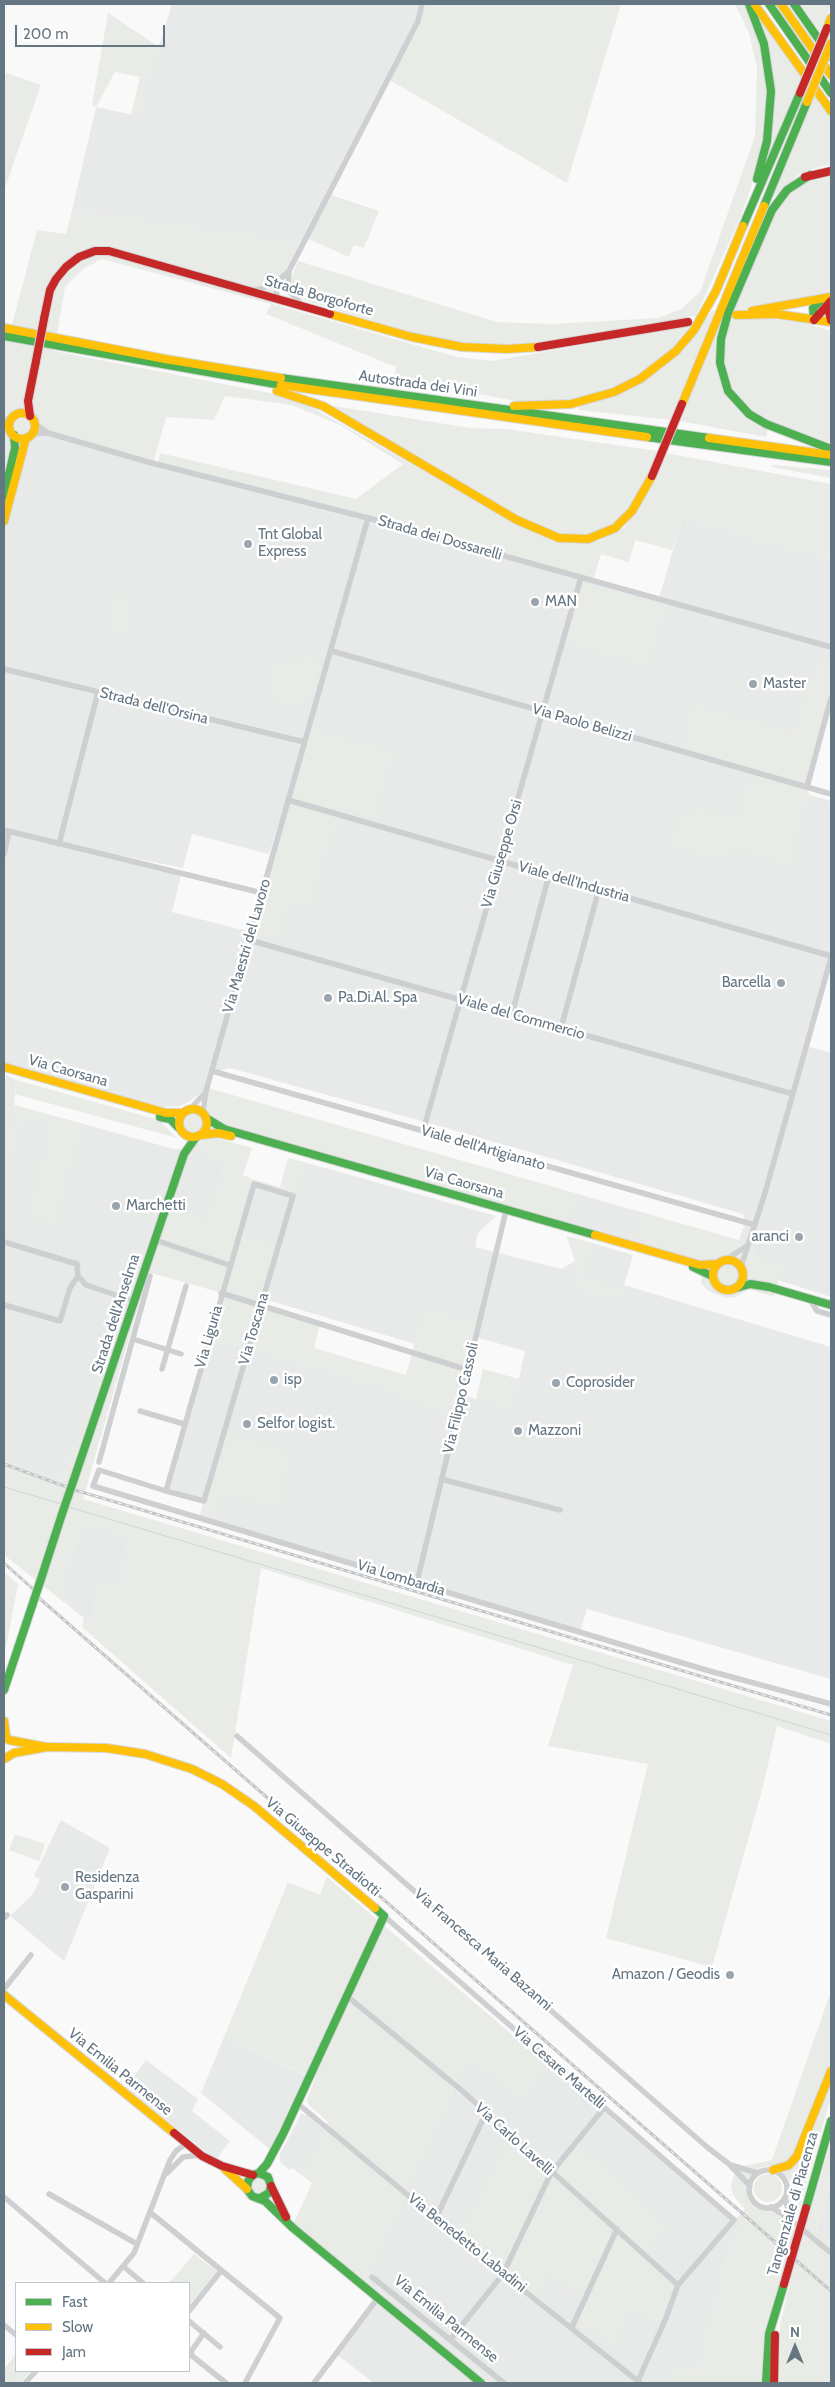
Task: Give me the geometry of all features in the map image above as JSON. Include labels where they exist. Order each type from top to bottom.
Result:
[{"type":"main road","points":[[716,290],[723,266],[760,170],[769,126],[771,102],[768,64],[761,33],[749,4]]},
{"type":"main road","points":[[754,4],[831,111]]},
{"type":"main road","points":[[769,4],[831,93]]},
{"type":"main road","points":[[781,4],[831,75]]},
{"type":"main road","points":[[794,4],[831,57]]},
{"type":"main road","points":[[420,399],[544,406],[586,401],[614,392],[640,379],[676,351],[699,322],[716,290],[831,18]]},
{"type":"main road","points":[[172,367],[220,380],[280,391],[323,406],[517,520],[559,538],[588,539],[614,528],[632,511],[652,476],[726,293],[831,43]]},
{"type":"main road","points":[[726,293],[774,201],[791,184],[810,175],[831,171]]},
{"type":"main road","points":[[810,175],[787,190],[772,210],[728,313],[721,339],[720,363],[728,391],[748,414],[766,424],[831,449]]},
{"type":"main road","name":"Strada Borgoforte","points":[[28,401],[50,290],[56,278],[79,257],[95,251],[109,251],[129,255],[251,292],[421,339],[462,347],[484,349],[538,347],[688,322]]},
{"type":"main road","points":[[830,299],[763,308],[740,315],[776,314],[831,321],[829,312],[831,306]]},
{"type":"main road","points":[[814,320],[815,305],[830,299]]},
{"type":"main road","points":[[814,320],[831,328]]},
{"type":"main road","name":"Autostrada dei Vini","points":[[4,328],[184,362],[420,399],[831,455]]},
{"type":"main road","name":"Autostrada dei Vini","points":[[4,336],[172,367],[360,397],[831,462]]},
{"type":"main road","points":[[4,496],[15,448],[9,430],[10,424],[28,401]]},
{"type":"main road","points":[[4,521],[34,423],[30,416],[28,401]]},
{"type":"main road","points":[[16,415],[30,416]]},
{"type":"main road","points":[[9,430],[29,436]]},
{"type":"main road","name":"Via Caorsana","points":[[4,1067],[166,1113],[186,1111]]},
{"type":"main road","name":"Via Caorsana","points":[[4,1072],[170,1119],[181,1131]]},
{"type":"main road","points":[[186,1111],[205,1116],[206,1127],[199,1136],[181,1131],[179,1120],[186,1111]]},
{"type":"main road","name":"Via Caorsana","points":[[205,1116],[224,1129],[700,1265],[717,1264]]},
{"type":"main road","name":"Strada dell'Anselma","points":[[181,1131],[184,1154]]},
{"type":"main road","name":"Via Caorsana","points":[[199,1136],[218,1134],[230,1136],[700,1269],[712,1276]]},
{"type":"main road","name":"Strada dell'Anselma","points":[[4,1690],[184,1154],[199,1136]]},
{"type":"main road","points":[[769,1287],[751,1278],[735,1261],[725,1260],[717,1264],[712,1276],[715,1284],[722,1289],[750,1284],[769,1287],[831,1304]]},
{"type":"main road","points":[[736,1288],[742,1280],[742,1269]]},
{"type":"main road","points":[[4,1721],[6,1737],[12,1747],[6,1757]]},
{"type":"main road","name":"Via Giuseppe Stradiotti","points":[[6,1737],[47,1747],[99,1748],[133,1752],[177,1763],[210,1778],[254,1806],[384,1916],[283,2134],[271,2166],[271,2183]]},
{"type":"main road","name":"Via Giuseppe Stradiotti","points":[[6,1757],[47,1747]]},
{"type":"main road","name":"Via Emilia Parmense","points":[[4,1995],[202,2156],[222,2166],[256,2174]]},
{"type":"main road","points":[[773,2170],[789,2165],[797,2156],[831,2071]]},
{"type":"main road","name":"Tangenziale di Piacenza","points":[[764,2383],[769,2334],[831,2121]]},
{"type":"main road","name":"Via Giuseppe Stradiotti","points":[[256,2174],[265,2167],[283,2134]]},
{"type":"main road","name":"Via Emilia Parmense","points":[[222,2166],[247,2189]]},
{"type":"main road","points":[[256,2174],[271,2183],[269,2193],[260,2198],[252,2196],[247,2189],[248,2181],[256,2174]]},
{"type":"main road","name":"Via Emilia Parmense","points":[[271,2183],[289,2224]]},
{"type":"main road","name":"Via Emilia Parmense","points":[[260,2198],[377,2299],[478,2382]]},
{"type":"main road","name":"Tangenziale di Piacenza","points":[[774,2383],[775,2335],[781,2295]]},
{"type":"street","points":[[251,292],[276,283],[288,271],[418,21],[422,4]]},
{"type":"street","points":[[288,271],[288,290],[303,306]]},
{"type":"street","points":[[276,283],[278,299]]},
{"type":"street","points":[[278,299],[288,290]]},
{"type":"street","points":[[4,420],[16,415]]},
{"type":"street","name":"Strada dei Dossarelli","points":[[34,423],[48,433],[153,463],[368,518],[831,647]]},
{"type":"street","name":"Strada dei Dossarelli","points":[[29,436],[48,433]]},
{"type":"street","name":"Via Maestri del Lavoro","points":[[205,1116],[206,1091],[304,742],[332,652],[368,518]]},
{"type":"street","name":"Via Giuseppe Orsi","points":[[423,1131],[581,578]]},
{"type":"street","name":"Via Paolo Belizzi","points":[[332,652],[831,794]]},
{"type":"street","name":"Strada dell'Orsina","points":[[4,669],[304,742]]},
{"type":"street","points":[[59,844],[98,692]]},
{"type":"street","points":[[807,787],[831,698]]},
{"type":"street","name":"Viale dell'Industria","points":[[288,800],[831,957]]},
{"type":"street","points":[[4,854],[6,831],[262,893]]},
{"type":"street","points":[[512,1014],[549,875]]},
{"type":"street","points":[[561,1028],[599,889]]},
{"type":"street","name":"Viale del Commercio","points":[[249,940],[793,1094]]},
{"type":"street","points":[[742,1269],[831,957]]},
{"type":"street","name":"Viale dell'Artigianato","points":[[212,1071],[755,1225]]},
{"type":"street","name":"Via Maestri del Lavoro","points":[[186,1111],[198,1103],[206,1091]]},
{"type":"street","name":"Via Liguria","points":[[166,1490],[229,1265],[254,1184]]},
{"type":"street","name":"Via Toscana","points":[[204,1501],[293,1196],[254,1184]]},
{"type":"street","name":"Via Filippo Cassoli","points":[[416,1582],[504,1215]]},
{"type":"street","points":[[155,1240],[229,1265]]},
{"type":"street","points":[[4,1242],[77,1264],[78,1276],[86,1285],[134,1300]]},
{"type":"street","points":[[725,1260],[749,1245]]},
{"type":"street","points":[[4,1304],[60,1321],[70,1288],[78,1276]]},
{"type":"street","points":[[99,1462],[150,1276]]},
{"type":"street","points":[[162,1369],[186,1286]]},
{"type":"street","points":[[221,1293],[468,1370]]},
{"type":"street","points":[[809,1298],[817,1311],[831,1315]]},
{"type":"street","points":[[133,1339],[182,1354]]},
{"type":"street","points":[[140,1412],[184,1424]]},
{"type":"street","name":"Via Lombardia","points":[[204,1501],[99,1470],[93,1486],[706,1670],[831,1704]]},
{"type":"street","points":[[441,1479],[560,1510]]},
{"type":"street","name":"Via Francesca Maria Bazanni","points":[[237,1736],[707,2147],[729,2164]]},
{"type":"street","name":"Via Cesare Martelli","points":[[384,1916],[734,2220],[678,2285]]},
{"type":"street","points":[[4,1989],[31,1954]]},
{"type":"street","name":"Via Carlo Lavelli","points":[[347,1996],[486,2113],[678,2285]]},
{"type":"street","name":"Via Benedetto Labadini","points":[[297,2103],[503,2274],[572,2327],[638,2382]]},
{"type":"street","points":[[450,2340],[503,2274],[551,2173],[604,2108]]},
{"type":"street","points":[[436,2218],[486,2113]]},
{"type":"street","points":[[108,2282],[134,2253],[176,2151],[175,2136],[169,2129]]},
{"type":"street","points":[[176,2151],[187,2143]]},
{"type":"street","points":[[164,2177],[183,2158],[202,2156]]},
{"type":"street","points":[[729,2164],[757,2174],[773,2170],[786,2181],[787,2192],[785,2198],[791,2220]]},
{"type":"street","points":[[729,2164],[750,2186]]},
{"type":"street","points":[[757,2174],[750,2186],[750,2193],[756,2203],[771,2207],[791,2220],[831,2253]]},
{"type":"street","points":[[49,2194],[137,2244]]},
{"type":"street","points":[[4,2197],[106,2282]]},
{"type":"street","points":[[771,2207],[785,2198]]},
{"type":"street","points":[[150,2213],[280,2318],[245,2383]]},
{"type":"street","points":[[572,2327],[617,2229]]},
{"type":"street","points":[[123,2266],[142,2282]]},
{"type":"street","points":[[190,2310],[221,2271]]},
{"type":"street","name":"Via Emilia Parmense","points":[[372,2277],[504,2383]]},
{"type":"street","points":[[638,2382],[678,2285]]},
{"type":"street","points":[[314,2383],[377,2299]]},
{"type":"street","points":[[190,2322],[220,2346]]},
{"type":"street","points":[[4,2325],[15,2334]]},
{"type":"street","points":[[204,2333],[192,2350],[192,2355],[226,2383]]},
{"type":"street","points":[[26,2383],[35,2372]]},
{"type":"shaded area","points":[[172,4],[422,4],[304,244],[72,210],[96,107],[138,116]]},
{"type":"shaded area","points":[[422,4],[621,4],[567,183],[388,79],[418,21]]},
{"type":"shaded area","points":[[735,4],[747,4],[765,60],[768,117],[758,167],[741,216],[696,316],[531,343],[481,345],[428,337],[300,299],[294,293],[291,279],[298,261],[497,322],[552,324],[658,318],[681,309],[700,292],[755,136],[757,68],[749,33]]},
{"type":"shaded area","points":[[800,4],[831,4],[824,24],[831,34],[831,48]]},
{"type":"shaded area","points":[[757,10],[831,116],[831,165],[821,166],[798,175],[772,199],[810,105],[798,89],[763,170],[772,135]]},
{"type":"shaded area","points":[[108,13],[159,47],[138,117],[131,115],[140,77],[115,72],[96,107],[92,105]]},
{"type":"shaded area","points":[[6,73],[41,85],[17,153],[4,149],[4,81]]},
{"type":"shaded area","points":[[4,149],[17,153],[4,191]]},
{"type":"shaded area","points":[[831,174],[831,295],[733,311],[781,201],[806,180]]},
{"type":"shaded area","points":[[331,195],[379,211],[364,248],[354,245],[349,257],[306,238]]},
{"type":"shaded area","points":[[72,210],[304,244],[272,304],[457,357],[492,361],[691,326],[681,339],[654,365],[620,385],[566,401],[516,401],[394,378],[396,367],[266,314],[271,304],[102,259],[84,268],[65,287],[54,351],[295,398],[515,523],[553,541],[572,544],[599,541],[625,527],[657,478],[631,508],[608,530],[574,537],[541,528],[328,405],[470,428],[506,429],[650,450],[831,484],[831,560],[682,519],[672,550],[635,540],[629,562],[601,554],[593,580],[157,465],[160,453],[356,499],[403,464],[340,425],[292,405],[225,396],[214,420],[166,417],[153,464],[56,437],[39,435],[30,439],[19,440],[4,426],[4,324],[12,325],[37,230],[66,234]]},
{"type":"shaded area","points":[[713,310],[715,311],[675,408],[684,410],[721,321],[720,379],[768,428],[766,437],[680,421],[579,410],[579,406],[616,396],[660,370],[673,359]]},
{"type":"shaded area","points":[[731,319],[772,319],[805,323],[831,331],[831,443],[762,419],[738,399],[723,367],[727,327]]},
{"type":"shaded area","points":[[4,426],[56,437],[659,598],[682,519],[831,560],[831,698],[807,787],[809,795],[831,801],[831,959],[807,1046],[831,1053],[831,1297],[778,1280],[782,1266],[757,1259],[752,1254],[755,1225],[745,1223],[743,1214],[443,1127],[230,1068],[213,1073],[208,1088],[187,1103],[179,1106],[163,1107],[4,1064]],"holes":[[[299,760],[251,932],[172,912],[181,875],[54,842],[183,868],[192,834],[269,854]]]},
{"type":"shaded area","points":[[772,465],[831,470],[831,478],[772,467]]},
{"type":"shaded area","points":[[583,583],[667,606],[649,668],[566,644]]},
{"type":"shaded area","points":[[113,593],[135,598],[130,635],[105,628]]},
{"type":"shaded area","points":[[307,657],[322,660],[309,701],[294,706],[279,704],[271,696],[272,668],[278,660]]},
{"type":"shaded area","points":[[816,659],[831,663],[831,698],[807,787],[809,795],[790,866],[728,848],[724,862],[668,845],[678,814],[692,818],[695,806],[737,818],[750,772],[680,751],[693,703],[794,732],[801,705],[809,701],[807,692]]},
{"type":"shaded area","points":[[309,727],[395,752],[375,818],[341,808],[310,907],[290,902],[279,939],[252,932]]},
{"type":"shaded area","points":[[6,1075],[16,1080],[14,1105],[174,1149],[188,1149],[226,1160],[208,1220],[169,1207],[137,1310],[128,1307],[60,1480],[4,1461],[4,1087]]},
{"type":"shaded area","points":[[16,1080],[159,1120],[177,1138],[15,1094]]},
{"type":"shaded area","points":[[208,1088],[739,1240],[745,1223],[755,1225],[752,1254],[757,1259],[782,1266],[774,1297],[747,1290],[736,1297],[726,1298],[708,1291],[701,1283],[703,1262],[646,1246],[634,1231],[640,1212],[576,1194],[571,1211],[558,1221],[216,1122],[210,1118],[207,1111]]},
{"type":"shaded area","points":[[13,1105],[84,1124],[55,1225],[26,1217],[50,1126],[24,1119],[6,1183],[4,1183],[4,1161]]},
{"type":"shaded area","points":[[188,1111],[198,1111],[205,1118],[205,1128],[198,1135],[188,1135],[181,1128],[181,1118]]},
{"type":"shaded area","points":[[213,1137],[252,1148],[243,1175],[255,1180],[239,1234],[278,1246],[261,1306],[320,1323],[314,1348],[406,1375],[424,1308],[479,1323],[455,1416],[401,1400],[403,1393],[209,1338],[222,1293],[148,1272],[169,1207],[208,1219],[226,1160],[188,1149],[201,1138]]},
{"type":"shaded area","points":[[288,1158],[304,1162],[296,1192],[280,1187]]},
{"type":"shaded area","points":[[304,1162],[496,1216],[478,1233],[475,1247],[562,1269],[575,1261],[581,1291],[619,1301],[622,1291],[582,1279],[592,1243],[633,1255],[624,1285],[831,1347],[831,1679],[587,1609],[580,1632],[213,1522],[221,1492],[291,1453],[204,1501],[167,1490],[209,1338],[403,1393],[401,1399],[462,1395],[512,1409],[525,1351],[475,1337],[425,1308],[415,1344],[264,1299],[238,1234],[255,1180],[296,1192]]},
{"type":"shaded area","points":[[576,1194],[640,1212],[646,1246],[558,1221],[571,1211]]},
{"type":"shaded area","points":[[566,1236],[592,1243],[583,1279],[622,1291],[619,1301],[581,1291],[575,1261]]},
{"type":"shaded area","points":[[127,1307],[137,1310],[83,1499],[831,1721],[831,1744],[777,1726],[762,1790],[712,1967],[606,1938],[648,1764],[548,1746],[573,1665],[261,1568],[231,1758],[82,1627],[93,1615],[97,1582],[120,1585],[128,1534],[80,1525],[69,1564],[60,1583],[69,1601],[84,1618],[4,1555],[4,1461],[60,1480]]},
{"type":"shaded area","points":[[483,1369],[519,1379],[512,1410],[476,1399]]},
{"type":"shaded area","points":[[224,1431],[291,1453],[279,1510],[221,1493],[213,1522],[199,1518]]},
{"type":"shaded area","points":[[80,1525],[128,1534],[120,1585],[97,1582],[93,1615],[82,1627],[84,1618],[69,1601],[60,1583],[69,1564]]},
{"type":"shaded area","points":[[4,1572],[18,1584],[6,1647],[4,1646]]},
{"type":"shaded area","name":"Residenza Gasparini","points":[[61,1820],[110,1848],[64,1961],[10,1916],[33,1894],[40,1879],[34,1876]]},
{"type":"shaded area","points":[[15,1834],[45,1844],[39,1861],[9,1850]]},
{"type":"shaded area","points":[[327,1877],[543,2061],[524,2101],[469,2060],[367,2279],[493,2383],[464,2383],[471,2376],[293,2225],[312,2183],[303,2176],[328,2122],[308,2104],[307,2099],[315,2079],[224,2037],[288,1882],[320,1895]]},
{"type":"shaded area","points":[[831,1991],[831,2097],[797,2217],[790,2210],[788,2203],[791,2189],[789,2179],[778,2168],[767,2166],[757,2169],[748,2178],[746,2189],[749,2200],[757,2208],[771,2211],[806,2225],[831,2141],[831,2180],[816,2231],[831,2240],[831,2383],[779,2383],[780,2325],[791,2279],[783,2269],[766,2331],[762,2383],[668,2383],[678,2366],[698,2375],[716,2296],[732,2242],[747,2232],[737,2218],[745,2209],[733,2195],[731,2186],[734,2175],[740,2167],[772,2160]]},
{"type":"shaded area","points":[[224,2037],[307,2076],[272,2151],[201,2093]]},
{"type":"shaded area","points":[[469,2059],[524,2101],[543,2061],[737,2218],[747,2232],[732,2242],[716,2296],[698,2375],[678,2366],[668,2383],[493,2383],[366,2279]]},
{"type":"shaded area","points":[[146,2060],[198,2099],[192,2111],[230,2141],[216,2160],[126,2087]]},
{"type":"shaded area","points":[[301,2114],[307,2115],[325,2130],[303,2176],[281,2163],[279,2156]]},
{"type":"shaded area","points":[[509,2136],[552,2173],[576,2143],[667,2224],[643,2252],[677,2282],[660,2323],[631,2310],[613,2349],[579,2320],[590,2295],[582,2300],[549,2275],[535,2299],[459,2237]]},
{"type":"shaded area","points":[[768,2174],[778,2178],[782,2188],[778,2198],[768,2202],[758,2198],[754,2188],[758,2178]]},
{"type":"shaded area","points":[[259,2177],[265,2179],[267,2185],[265,2191],[259,2193],[253,2191],[251,2185],[253,2179]]},
{"type":"shaded area","points":[[831,2180],[831,2240],[816,2232]]},
{"type":"shaded area","points":[[194,2254],[217,2271],[190,2305],[190,2282],[170,2282]]},
{"type":"shaded area","points":[[378,2298],[472,2375],[464,2383],[374,2383],[336,2354]]},
{"type":"shaded area","points":[[15,2355],[15,2372],[30,2372],[20,2383],[4,2383],[4,2369]]},
{"type":"waterway","points":[[4,1487],[61,1504]]},
{"type":"waterway","points":[[69,1507],[831,1735]]},
{"type":"railway","points":[[4,1464],[75,1490],[831,1715]]},
{"type":"railway","points":[[4,1563],[33,1589]]},
{"type":"railway","points":[[39,1598],[831,2291]]},
{"type":"traffic: fast","points":[[749,4],[764,44],[771,91],[767,141],[757,179]]},
{"type":"traffic: fast","points":[[769,4],[831,93]]},
{"type":"traffic: fast","points":[[794,4],[831,57]]},
{"type":"traffic: fast","points":[[743,226],[800,93]]},
{"type":"traffic: fast","points":[[764,206],[807,102]]},
{"type":"traffic: fast","points":[[810,175],[787,190],[772,210],[728,313],[721,339],[720,363],[728,391],[749,414],[766,424],[831,449]]},
{"type":"traffic: fast","points":[[814,320],[813,308],[822,299]]},
{"type":"traffic: fast","points":[[4,336],[281,385]]},
{"type":"traffic: fast","points":[[281,378],[709,438]]},
{"type":"traffic: fast","points":[[4,496],[15,448],[14,435]]},
{"type":"traffic: fast","points":[[647,437],[831,462]]},
{"type":"traffic: fast","points":[[160,1117],[170,1119],[179,1128]]},
{"type":"traffic: fast","points":[[206,1118],[224,1129],[595,1235]]},
{"type":"traffic: fast","points":[[73,1482],[184,1154],[196,1137]]},
{"type":"traffic: fast","points":[[693,1267],[712,1276]]},
{"type":"traffic: fast","points":[[736,1288],[750,1284],[769,1287],[831,1305]]},
{"type":"traffic: fast","points":[[62,1514],[73,1482]]},
{"type":"traffic: fast","points":[[40,1582],[62,1514]]},
{"type":"traffic: fast","points":[[32,1606],[40,1582]]},
{"type":"traffic: fast","points":[[4,1690],[32,1606]]},
{"type":"traffic: fast","points":[[259,2173],[267,2164],[283,2134],[384,1916],[375,1908]]},
{"type":"traffic: fast","points":[[806,2208],[831,2121]]},
{"type":"traffic: fast","points":[[260,2198],[269,2193],[271,2186],[268,2177],[259,2173],[253,2175],[248,2181],[247,2189],[252,2196],[265,2201],[293,2228],[481,2383]]},
{"type":"traffic: fast","points":[[766,2383],[769,2334],[784,2284]]},
{"type":"traffic: slow","points":[[781,4],[831,75]]},
{"type":"traffic: slow","points":[[755,5],[831,111]]},
{"type":"traffic: slow","points":[[827,28],[831,18]]},
{"type":"traffic: slow","points":[[807,102],[831,43]]},
{"type":"traffic: slow","points":[[682,404],[764,206]]},
{"type":"traffic: slow","points":[[514,406],[571,404],[614,392],[640,379],[676,351],[694,330],[716,291],[743,226]]},
{"type":"traffic: slow","points":[[752,311],[831,297]]},
{"type":"traffic: slow","points":[[330,314],[412,337],[462,347],[507,349],[538,347]]},
{"type":"traffic: slow","points":[[736,315],[776,314],[831,322]]},
{"type":"traffic: slow","points":[[4,328],[165,359],[281,378]]},
{"type":"traffic: slow","points":[[281,385],[647,437]]},
{"type":"traffic: slow","points":[[277,391],[323,406],[517,520],[559,538],[588,539],[615,528],[632,511],[652,476]]},
{"type":"traffic: slow","points":[[22,413],[31,417],[35,426],[31,435],[22,439],[13,435],[9,426],[13,417],[22,413]]},
{"type":"traffic: slow","points":[[4,521],[26,438]]},
{"type":"traffic: slow","points":[[709,438],[831,455]]},
{"type":"traffic: slow","points":[[4,1067],[166,1113],[183,1113]]},
{"type":"traffic: slow","points":[[193,1109],[203,1113],[207,1123],[203,1133],[193,1137],[183,1133],[179,1123],[183,1113],[193,1109]]},
{"type":"traffic: slow","points":[[201,1135],[218,1133],[231,1136]]},
{"type":"traffic: slow","points":[[595,1235],[700,1265],[717,1264]]},
{"type":"traffic: slow","points":[[728,1260],[739,1264],[743,1275],[739,1286],[728,1290],[717,1286],[713,1275],[717,1264],[728,1260]]},
{"type":"traffic: slow","points":[[4,1721],[6,1736]]},
{"type":"traffic: slow","points":[[9,1740],[46,1747]]},
{"type":"traffic: slow","points":[[4,1759],[14,1753],[47,1747],[106,1748],[145,1754],[192,1769],[222,1784],[254,1806],[375,1908]]},
{"type":"traffic: slow","points":[[4,1995],[174,2133]]},
{"type":"traffic: slow","points":[[773,2170],[789,2165],[797,2156],[831,2071]]},
{"type":"traffic: slow","points":[[225,2169],[247,2189]]},
{"type":"traffic: jam","points":[[800,93],[827,28]]},
{"type":"traffic: jam","points":[[805,177],[831,171]]},
{"type":"traffic: jam","points":[[44,319],[50,290],[56,279],[66,267],[79,257],[95,251],[109,251],[330,314]]},
{"type":"traffic: jam","points":[[814,320],[831,301]]},
{"type":"traffic: jam","points":[[831,306],[829,312],[831,320]]},
{"type":"traffic: jam","points":[[36,361],[44,319]]},
{"type":"traffic: jam","points":[[538,347],[688,322]]},
{"type":"traffic: jam","points":[[30,416],[28,401],[36,361]]},
{"type":"traffic: jam","points":[[652,476],[682,404]]},
{"type":"traffic: jam","points":[[174,2133],[202,2156],[222,2166],[253,2175]]},
{"type":"traffic: jam","points":[[271,2186],[286,2217]]},
{"type":"traffic: jam","points":[[784,2284],[806,2208]]},
{"type":"traffic: jam","points":[[774,2383],[775,2335]]},
{"type":"place","name":"Tnt Global Express","points":[[248,544]]},
{"type":"place","name":"MAN","points":[[535,602]]},
{"type":"place","name":"Master","points":[[753,684]]},
{"type":"place","name":"Barcella","points":[[781,983]]},
{"type":"place","name":"Pa.Di.Al. Spa","points":[[328,998]]},
{"type":"place","name":"Marchetti","points":[[116,1206]]},
{"type":"place","name":"aranci","points":[[799,1237]]},
{"type":"place","name":"isp","points":[[274,1380]]},
{"type":"place","name":"Coprosider","points":[[556,1383]]},
{"type":"place","name":"Selfor logist.","points":[[247,1424]]},
{"type":"place","name":"Mazzoni","points":[[518,1431]]},
{"type":"place","name":"Residenza Gasparini","points":[[65,1887]]},
{"type":"place","name":"Amazon / Geodis","points":[[730,1975]]}]
